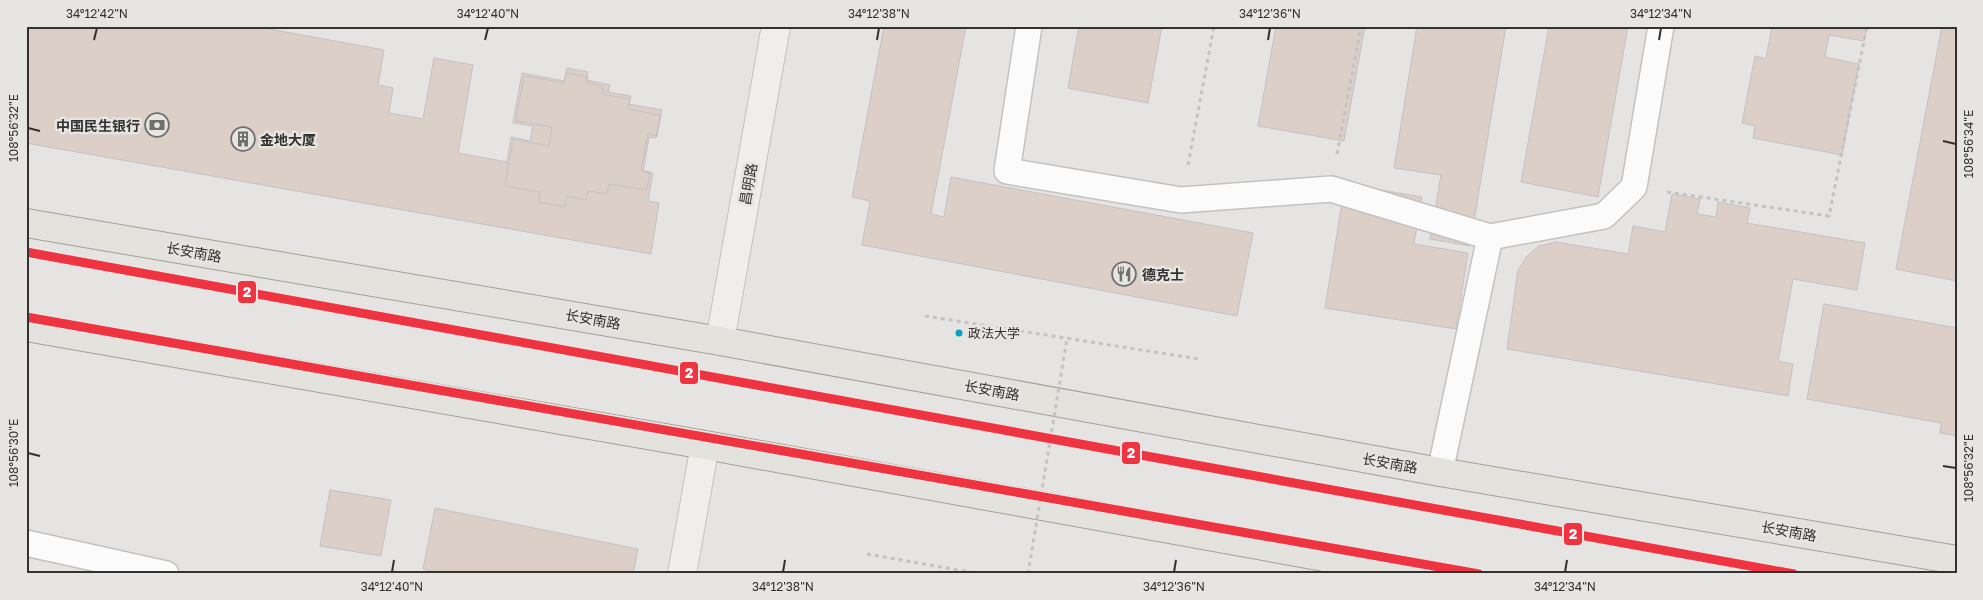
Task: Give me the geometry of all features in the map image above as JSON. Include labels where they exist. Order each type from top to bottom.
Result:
[{"type":"main road","name":"长安南路","points":[[26,224],[720,341],[1440,472],[1957,560]]},
{"type":"main road","points":[[26,327],[705,444],[1418,574]]},
{"type":"street","name":"昌明路","points":[[720,341],[776,26]]},
{"type":"street","points":[[682,574],[705,444]]},
{"type":"lane","points":[[1029,26],[1006,171],[1181,200],[1331,189],[1490,237],[1604,216],[1634,187],[1661,26]]},
{"type":"lane","points":[[1440,472],[1490,237]]},
{"type":"lane","points":[[27,550],[166,574]]},
{"type":"path","points":[[1181,200],[1214,26]]},
{"type":"path","points":[[1331,189],[1361,26]]},
{"type":"path","points":[[1634,187],[1829,216],[1867,26]]},
{"type":"path","points":[[925,316],[1199,359]]},
{"type":"path","points":[[1028,574],[1067,338]]},
{"type":"path","points":[[867,554],[981,574]]},
{"type":"building","name":"金地大厦","points":[[26,26],[253,26],[384,50],[378,85],[393,88],[389,113],[423,119],[434,58],[473,65],[458,153],[507,162],[511,137],[530,141],[533,126],[513,123],[522,73],[564,81],[566,73],[588,77],[587,83],[603,86],[602,94],[630,99],[628,109],[660,115],[656,138],[649,137],[643,172],[653,173],[648,201],[659,203],[651,254],[26,143]]},
{"type":"building","points":[[884,26],[966,26],[931,214],[944,217],[951,177],[1253,233],[1237,316],[862,245],[870,201],[852,197]]},
{"type":"building","points":[[1079,26],[1162,26],[1148,103],[1068,88]]},
{"type":"building","points":[[1276,26],[1365,26],[1344,141],[1258,126]]},
{"type":"building","points":[[1417,26],[1506,26],[1470,246],[1430,239],[1441,175],[1394,168]]},
{"type":"building","points":[[1549,26],[1628,26],[1598,197],[1521,182]]},
{"type":"building","points":[[1772,26],[1867,26],[1864,41],[1829,35],[1825,57],[1859,64],[1842,155],[1753,138],[1755,126],[1742,123],[1755,56],[1766,59]]},
{"type":"building","points":[[1942,26],[1957,26],[1957,281],[1896,269]]},
{"type":"building","points":[[567,68],[588,72],[586,80],[610,85],[608,92],[631,96],[629,104],[662,110],[657,136],[648,134],[641,170],[650,172],[647,190],[609,184],[607,194],[588,191],[586,200],[567,196],[565,207],[538,202],[540,192],[505,186],[513,139],[549,146],[552,127],[516,121],[524,76],[564,83]]},
{"type":"building","points":[[1345,184],[1422,197],[1414,244],[1468,253],[1456,329],[1325,308]]},
{"type":"building","points":[[1672,194],[1700,199],[1697,214],[1716,217],[1718,202],[1750,208],[1747,223],[1865,243],[1857,290],[1793,279],[1778,361],[1793,364],[1788,396],[1507,349],[1518,270],[1527,256],[1539,246],[1556,242],[1628,254],[1633,226],[1665,232]]},
{"type":"building","points":[[1824,304],[1957,328],[1957,436],[1940,433],[1941,423],[1807,399]]},
{"type":"building","points":[[330,490],[391,500],[381,556],[320,546]]},
{"type":"building","points":[[435,508],[638,549],[633,574],[446,574],[423,569]]},
{"type":"transit line","name":"2","points":[[26,252],[1794,574]]},
{"type":"transit line","name":"2","points":[[26,317],[1479,574]]},
{"type":"place","name":"中国民生银行","points":[[157,125]]},
{"type":"place","name":"金地大厦","points":[[243,139]]},
{"type":"place","name":"德克士","points":[[1124,274]]},
{"type":"place","name":"政法大学","points":[[959,333]]}]
